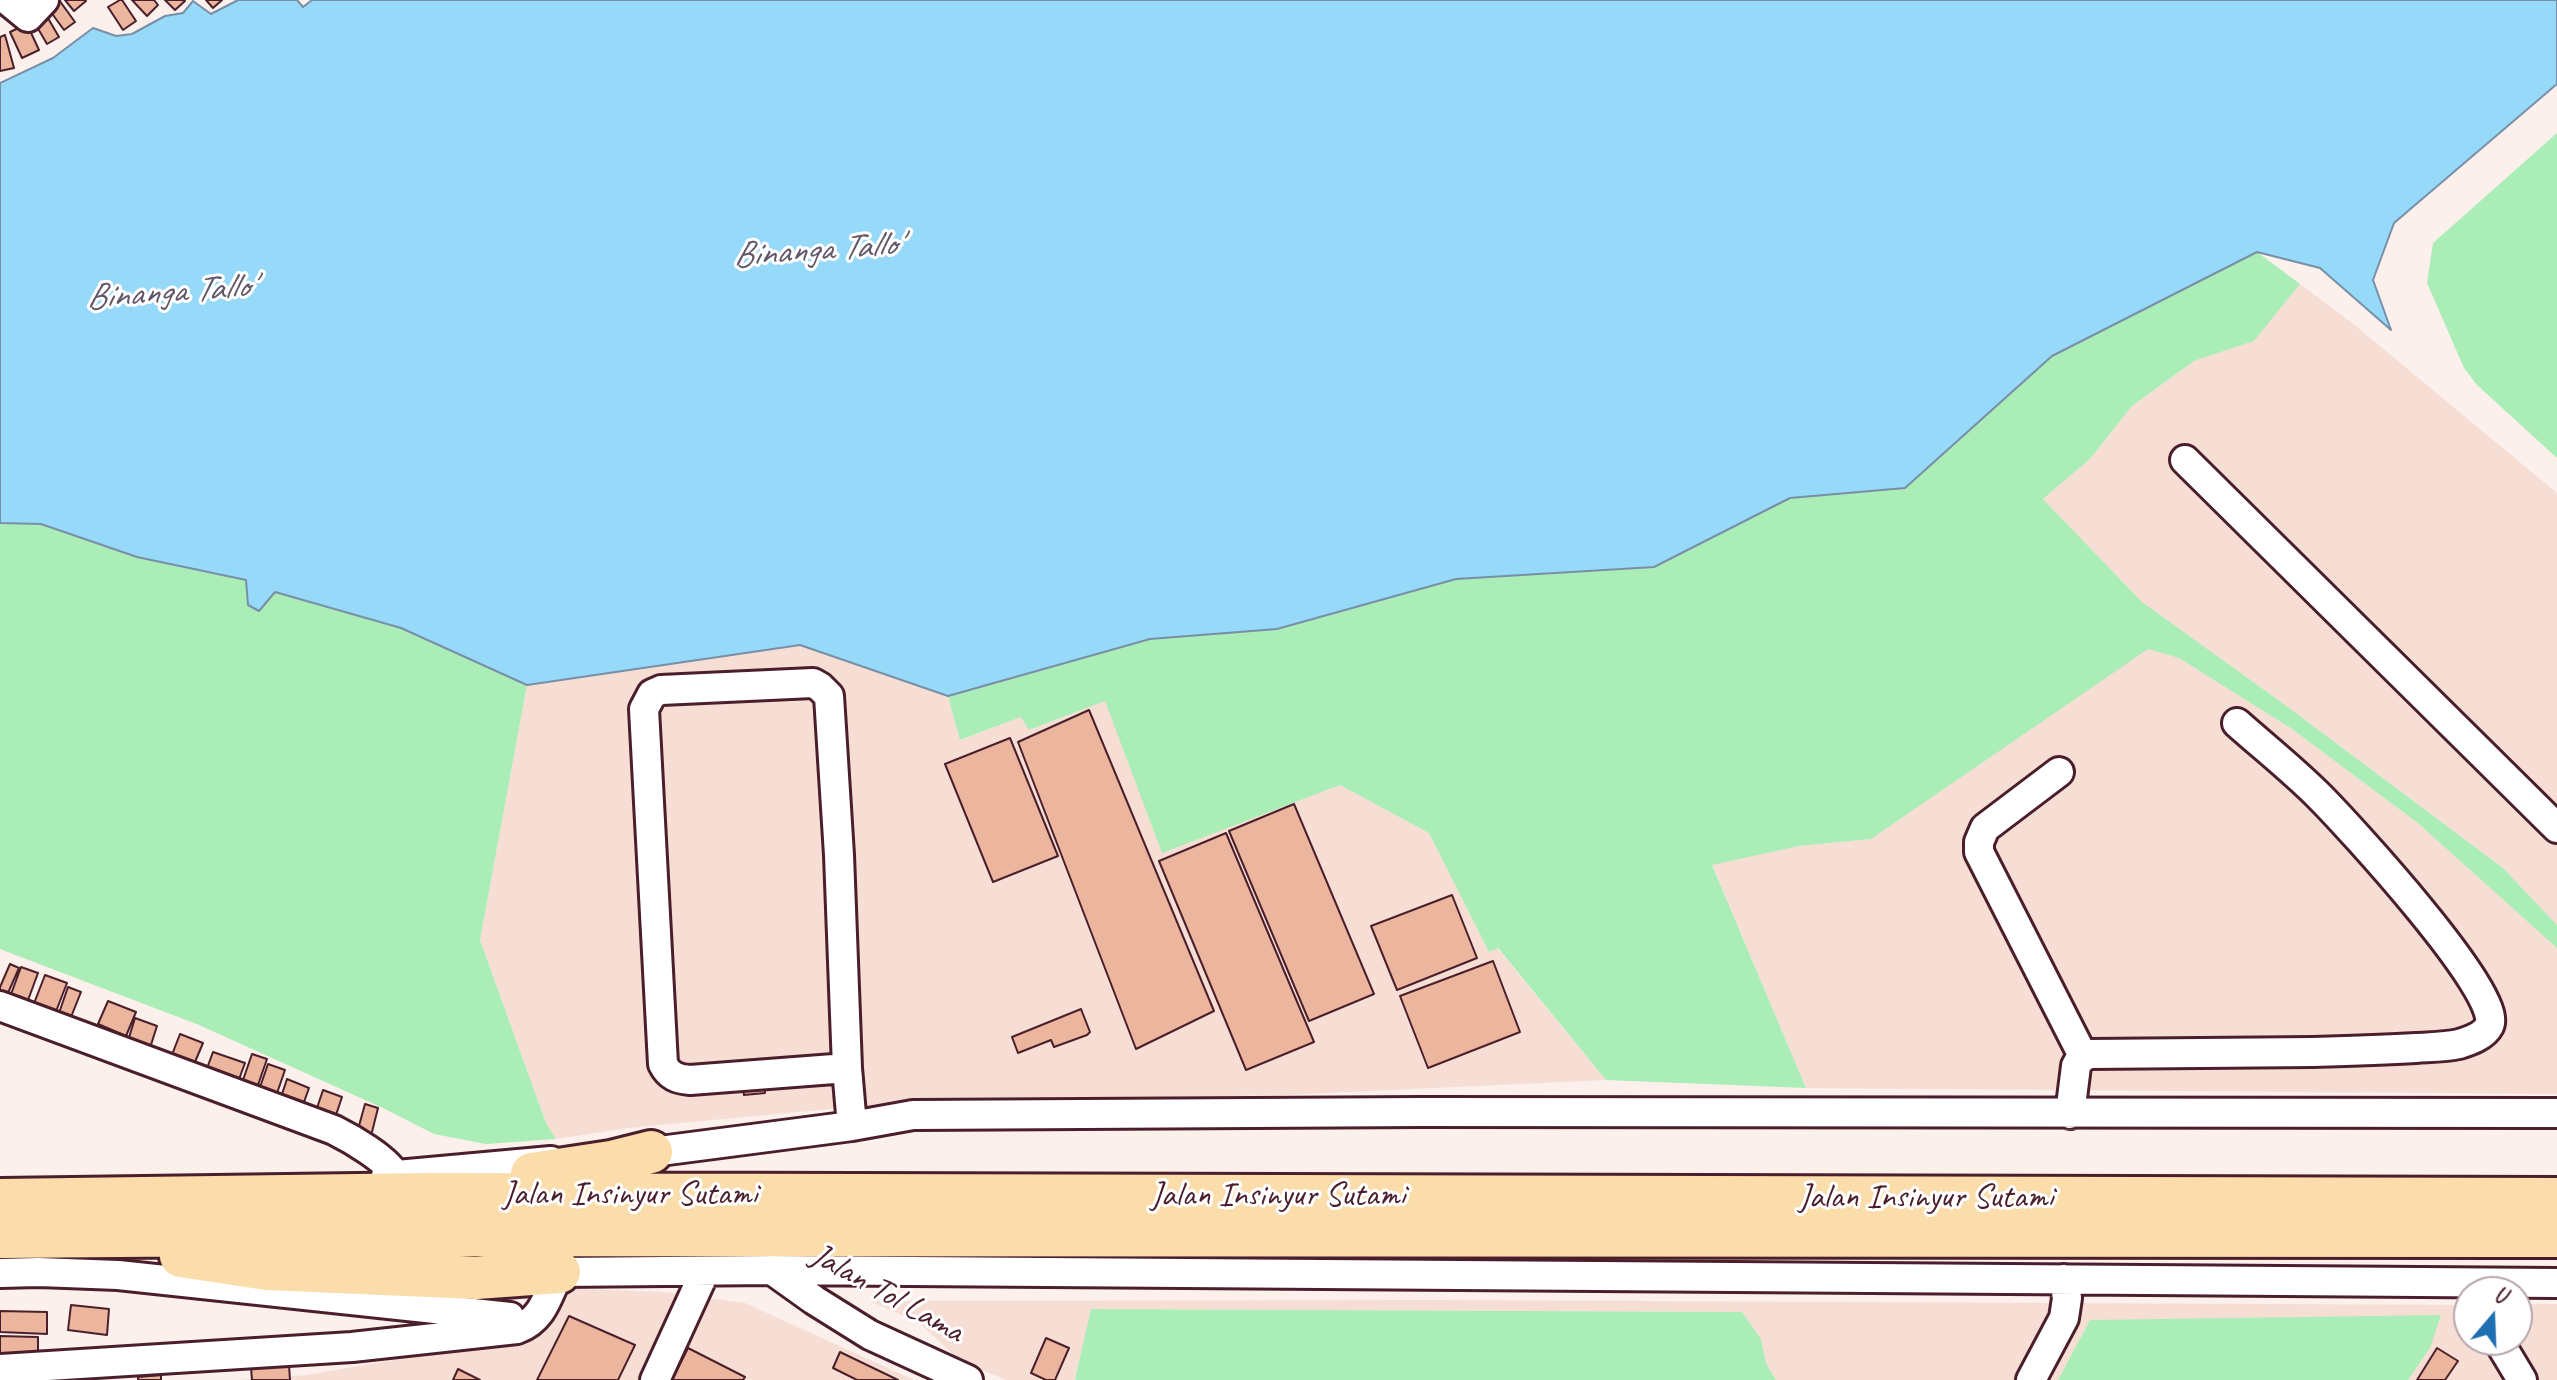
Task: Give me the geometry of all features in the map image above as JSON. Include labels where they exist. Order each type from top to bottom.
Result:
[{"type":"highway","points":[[407,1188],[611,1162],[651,1152]]},
{"type":"highway","name":"Jalan Insinyur Sutami","points":[[0,1200],[407,1188],[2557,1199]]},
{"type":"highway","name":"Jalan Insinyur Sutami","points":[[0,1237],[2557,1236]]},
{"type":"highway","points":[[49,1237],[267,1269],[476,1278],[559,1272]]},
{"type":"street","points":[[0,25],[26,6]]},
{"type":"street","points":[[2185,460],[2557,828]]},
{"type":"street","points":[[847,1068],[690,1080],[673,1076],[663,1064],[644,709],[646,700],[652,694],[661,690],[813,683],[829,696],[852,1126]]},
{"type":"street","points":[[2070,1114],[2076,1066],[2083,1056],[2089,1054],[2365,1051],[2458,1044],[2485,1032],[2490,1025],[2491,1015],[2486,1003],[2455,953],[2420,910],[2363,842],[2317,794],[2237,723]]},
{"type":"street","points":[[2059,772],[1985,828],[1979,842],[1979,852],[2083,1056]]},
{"type":"street","points":[[0,1006],[334,1130],[371,1152],[407,1188]]},
{"type":"street","points":[[651,1152],[913,1115],[2557,1113]]},
{"type":"street","points":[[0,1181],[323,1179],[407,1188]]},
{"type":"street","points":[[0,1369],[176,1369],[517,1329],[539,1315],[559,1272],[772,1270],[2064,1279],[2453,1286]]},
{"type":"street","name":"Jalan Tol Lama","points":[[772,1270],[923,1370],[968,1380]]},
{"type":"street","points":[[655,1380],[705,1271]]},
{"type":"street","points":[[0,1273],[118,1275],[498,1317],[527,1318],[539,1315]]},
{"type":"street","points":[[2031,1380],[2064,1318],[2067,1298],[2064,1279]]},
{"type":"street","points":[[2533,1285],[2557,1283]]},
{"type":"street","points":[[2508,1356],[2522,1380]]},
{"type":"shaded area","points":[[2300,284],[2352,323],[2557,493],[2557,925],[2503,868],[2142,602],[2043,499],[2090,459],[2132,406],[2194,361],[2254,341]]},
{"type":"shaded area","points":[[800,645],[948,696],[961,740],[1021,717],[1030,730],[1105,701],[1323,792],[1340,785],[1430,833],[1488,951],[1497,948],[1606,1080],[1284,1095],[894,1103],[628,1128],[556,1139],[546,1123],[480,940],[527,685]]},
{"type":"shaded area","points":[[2148,648],[2179,658],[2292,729],[2419,824],[2557,948],[2557,1094],[1806,1088],[1712,864],[1799,846],[1871,839]]},
{"type":"shaded area","points":[[557,1288],[664,1292],[745,1303],[914,1380],[238,1380],[307,1375],[451,1350],[548,1327]]},
{"type":"shaded area","points":[[870,1301],[2453,1305],[2453,1356],[2533,1356],[2533,1304],[2557,1304],[2557,1380],[2408,1380],[2430,1348],[2090,1320],[2058,1380],[1776,1380],[1766,1363],[1761,1339],[1742,1312],[1092,1309],[1077,1380],[1007,1380],[961,1362],[920,1323]]},
{"type":"green space","points":[[2557,133],[2557,458],[2477,385],[2464,368],[2427,283],[2433,243]]},
{"type":"green space","points":[[2257,252],[2300,284],[2254,341],[2194,361],[2132,406],[2090,459],[2043,499],[2142,602],[2503,868],[2557,925],[2557,948],[2419,824],[2292,729],[2179,658],[2148,649],[1871,839],[1799,846],[1712,865],[1806,1088],[1606,1080],[1498,948],[1489,952],[1429,833],[1340,785],[1162,853],[1105,701],[1029,730],[1021,717],[960,740],[948,696],[1150,639],[1277,629],[1456,579],[1654,567],[1790,498],[1905,488],[2052,356]]},
{"type":"green space","points":[[0,523],[41,524],[137,557],[246,580],[248,604],[275,592],[401,628],[527,685],[480,940],[546,1123],[556,1139],[486,1144],[434,1134],[199,1025],[0,949]]},
{"type":"green space","points":[[1091,1309],[1742,1312],[1761,1339],[1766,1363],[1776,1380],[1077,1380]]},
{"type":"green space","points":[[2441,1315],[2430,1348],[2408,1380],[2058,1380],[2090,1320]]},
{"type":"water","name":"Binanga Tallo'","points":[[238,0],[297,0],[303,7],[312,0],[2557,0],[2557,84],[2394,223],[2373,280],[2391,330],[2320,268],[2257,252],[2052,356],[1905,488],[1790,498],[1654,567],[1456,579],[1277,629],[1150,639],[948,696],[800,645],[527,685],[401,628],[275,592],[259,611],[248,605],[246,580],[137,557],[41,524],[0,523],[0,83],[53,58],[93,28],[116,36],[132,34],[165,16],[183,13],[193,1],[211,14]]},
{"type":"building","points":[[59,0],[75,22],[64,30],[45,4]]},
{"type":"building","points":[[65,0],[85,0],[86,1],[74,11]]},
{"type":"building","points":[[120,0],[136,21],[123,30],[108,7]]},
{"type":"building","points":[[132,0],[154,0],[158,5],[147,16]]},
{"type":"building","points":[[165,0],[183,0],[185,1],[175,10]]},
{"type":"building","points":[[206,0],[222,0],[213,8]]},
{"type":"building","points":[[45,13],[59,37],[47,44],[33,20]]},
{"type":"building","points":[[27,24],[39,50],[22,58],[10,32]]},
{"type":"building","points":[[5,35],[14,68],[0,71],[0,37]]},
{"type":"building","points":[[1089,710],[1214,1011],[1136,1049],[1018,742]]},
{"type":"building","points":[[1010,738],[1058,856],[993,882],[945,764]]},
{"type":"building","points":[[1294,804],[1374,994],[1309,1021],[1229,831]]},
{"type":"building","points":[[1226,833],[1314,1042],[1246,1070],[1159,861]]},
{"type":"building","points":[[1452,895],[1477,958],[1397,990],[1371,926]]},
{"type":"building","points":[[1493,961],[1520,1032],[1428,1068],[1400,996]]},
{"type":"building","points":[[10,964],[19,968],[8,993],[0,987]]},
{"type":"building","points":[[21,967],[38,973],[27,1003],[10,997]]},
{"type":"building","points":[[45,975],[67,983],[55,1014],[33,1006]]},
{"type":"building","points":[[68,987],[81,992],[71,1017],[59,1013]]},
{"type":"building","points":[[108,1001],[136,1012],[126,1036],[98,1024]]},
{"type":"building","points":[[1081,1009],[1090,1032],[1087,1035],[1054,1047],[1051,1040],[1018,1053],[1012,1037]]},
{"type":"building","points":[[135,1018],[157,1026],[149,1051],[127,1044]]},
{"type":"building","points":[[180,1034],[203,1043],[192,1069],[170,1060]]},
{"type":"building","points":[[213,1052],[245,1063],[238,1082],[206,1071]]},
{"type":"building","points":[[252,1054],[267,1059],[258,1085],[243,1080]]},
{"type":"building","points":[[268,1064],[285,1070],[276,1096],[259,1090]]},
{"type":"building","points":[[287,1079],[309,1088],[304,1102],[282,1094]]},
{"type":"building","points":[[763,1079],[765,1093],[744,1095],[742,1081]]},
{"type":"building","points":[[323,1090],[342,1097],[333,1124],[314,1117]]},
{"type":"building","points":[[365,1104],[378,1108],[371,1136],[357,1133]]},
{"type":"building","points":[[71,1305],[109,1309],[107,1335],[68,1330]]},
{"type":"building","points":[[0,1311],[47,1312],[47,1334],[0,1332]]},
{"type":"building","points":[[569,1316],[635,1345],[618,1380],[537,1380]]},
{"type":"building","points":[[0,1336],[38,1337],[38,1355],[0,1354]]},
{"type":"building","points":[[1046,1338],[1069,1348],[1055,1380],[1046,1380],[1031,1373]]},
{"type":"building","points":[[688,1348],[745,1377],[743,1380],[672,1380]]},
{"type":"building","points":[[2437,1348],[2458,1361],[2445,1380],[2417,1380]]},
{"type":"building","points":[[840,1352],[898,1380],[857,1380],[833,1368]]},
{"type":"building","points":[[289,1365],[290,1380],[252,1380],[251,1368]]},
{"type":"building","points":[[458,1369],[480,1380],[453,1380]]},
{"type":"building","points":[[161,1375],[161,1380],[138,1380],[138,1377]]}]
